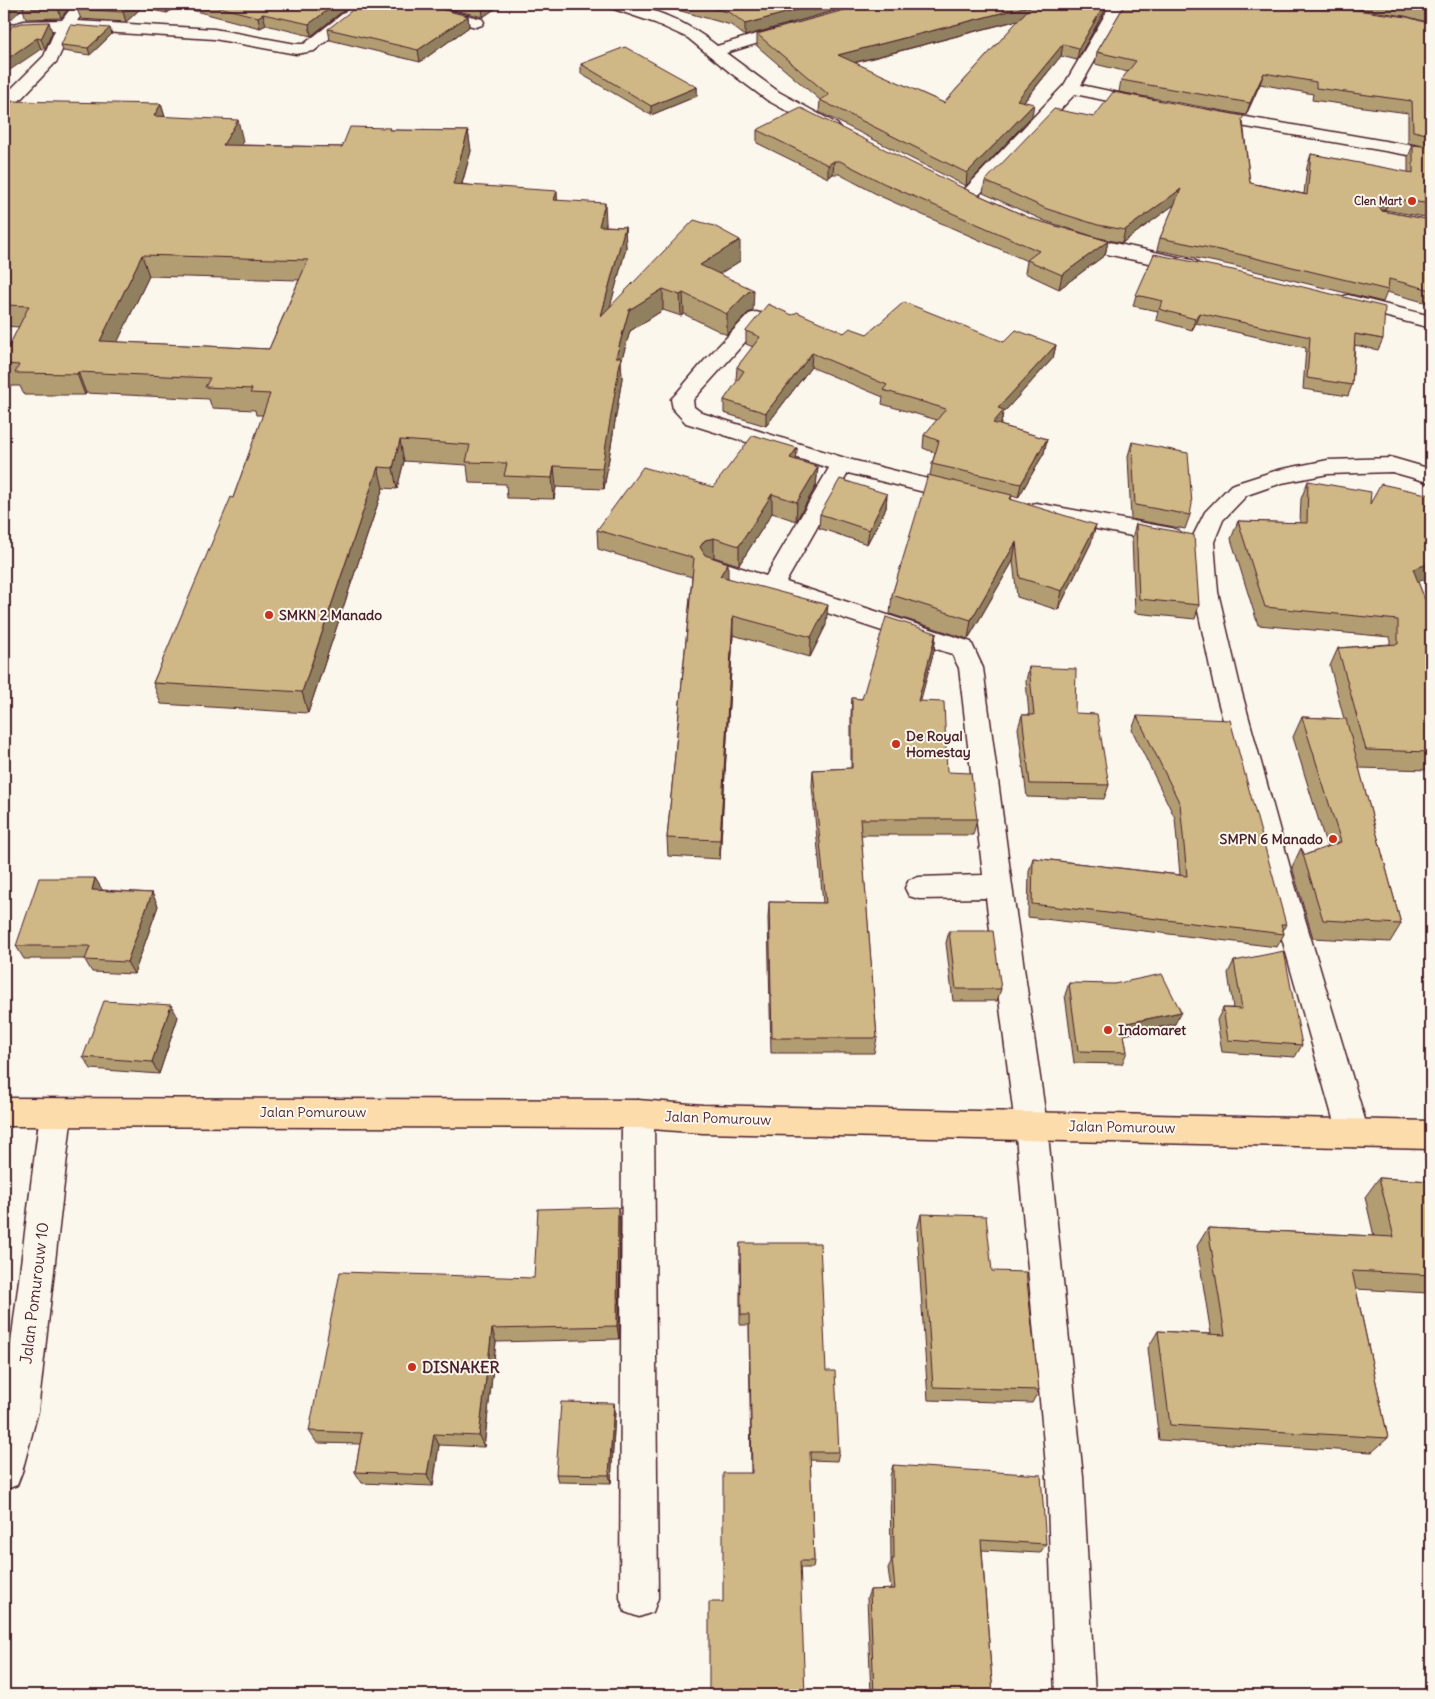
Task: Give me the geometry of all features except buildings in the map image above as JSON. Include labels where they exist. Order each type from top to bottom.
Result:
[{"type":"main road","name":"Jalan Pomurouw","points":[[4,1112],[321,1111],[638,1114],[703,1118],[1431,1135]]},
{"type":"street","points":[[4,103],[12,98],[51,58],[65,26],[82,4]]},
{"type":"street","points":[[4,32],[24,26],[65,26],[214,34],[296,49],[308,48],[364,4]]},
{"type":"street","points":[[405,4],[476,22]]},
{"type":"street","points":[[613,4],[661,20],[694,35],[773,96],[848,136]]},
{"type":"street","points":[[968,196],[1068,93],[1114,13],[1115,8],[1111,4]]},
{"type":"street","points":[[714,52],[809,23]]},
{"type":"street","points":[[1068,93],[1161,107]]},
{"type":"street","points":[[1191,112],[1431,154]]},
{"type":"street","points":[[952,188],[985,204]]},
{"type":"street","points":[[1055,232],[1091,244],[1202,268]]},
{"type":"street","points":[[1332,297],[1431,322]]},
{"type":"street","points":[[756,318],[711,365],[682,399],[684,410],[694,418],[842,465],[976,498]]},
{"type":"street","points":[[772,586],[842,465]]},
{"type":"street","points":[[1353,1133],[1280,882],[1227,686],[1206,592],[1202,542],[1213,516],[1239,490],[1278,477],[1328,467],[1392,465],[1431,476]]},
{"type":"street","points":[[1014,506],[1202,542]]},
{"type":"street","points":[[714,567],[962,648],[971,668],[998,886],[1032,1125],[1065,1477],[1075,1695]]},
{"type":"street","points":[[918,888],[998,886]]},
{"type":"street","name":"Jalan Pomurouw 10","points":[[4,1472],[20,1411],[56,1113]]},
{"type":"street","points":[[638,1114],[639,1598]]},
{"type":"place","name":"Clen Mart","points":[[1412,201]]},
{"type":"place","name":"SMKN 2 Manado","points":[[269,615]]},
{"type":"place","name":"De Royal Homestay","points":[[896,744]]},
{"type":"place","name":"SMPN 6 Manado","points":[[1333,839]]},
{"type":"place","name":"Indomaret","points":[[1108,1030]]},
{"type":"place","name":"DISNAKER","points":[[412,1367]]}]
